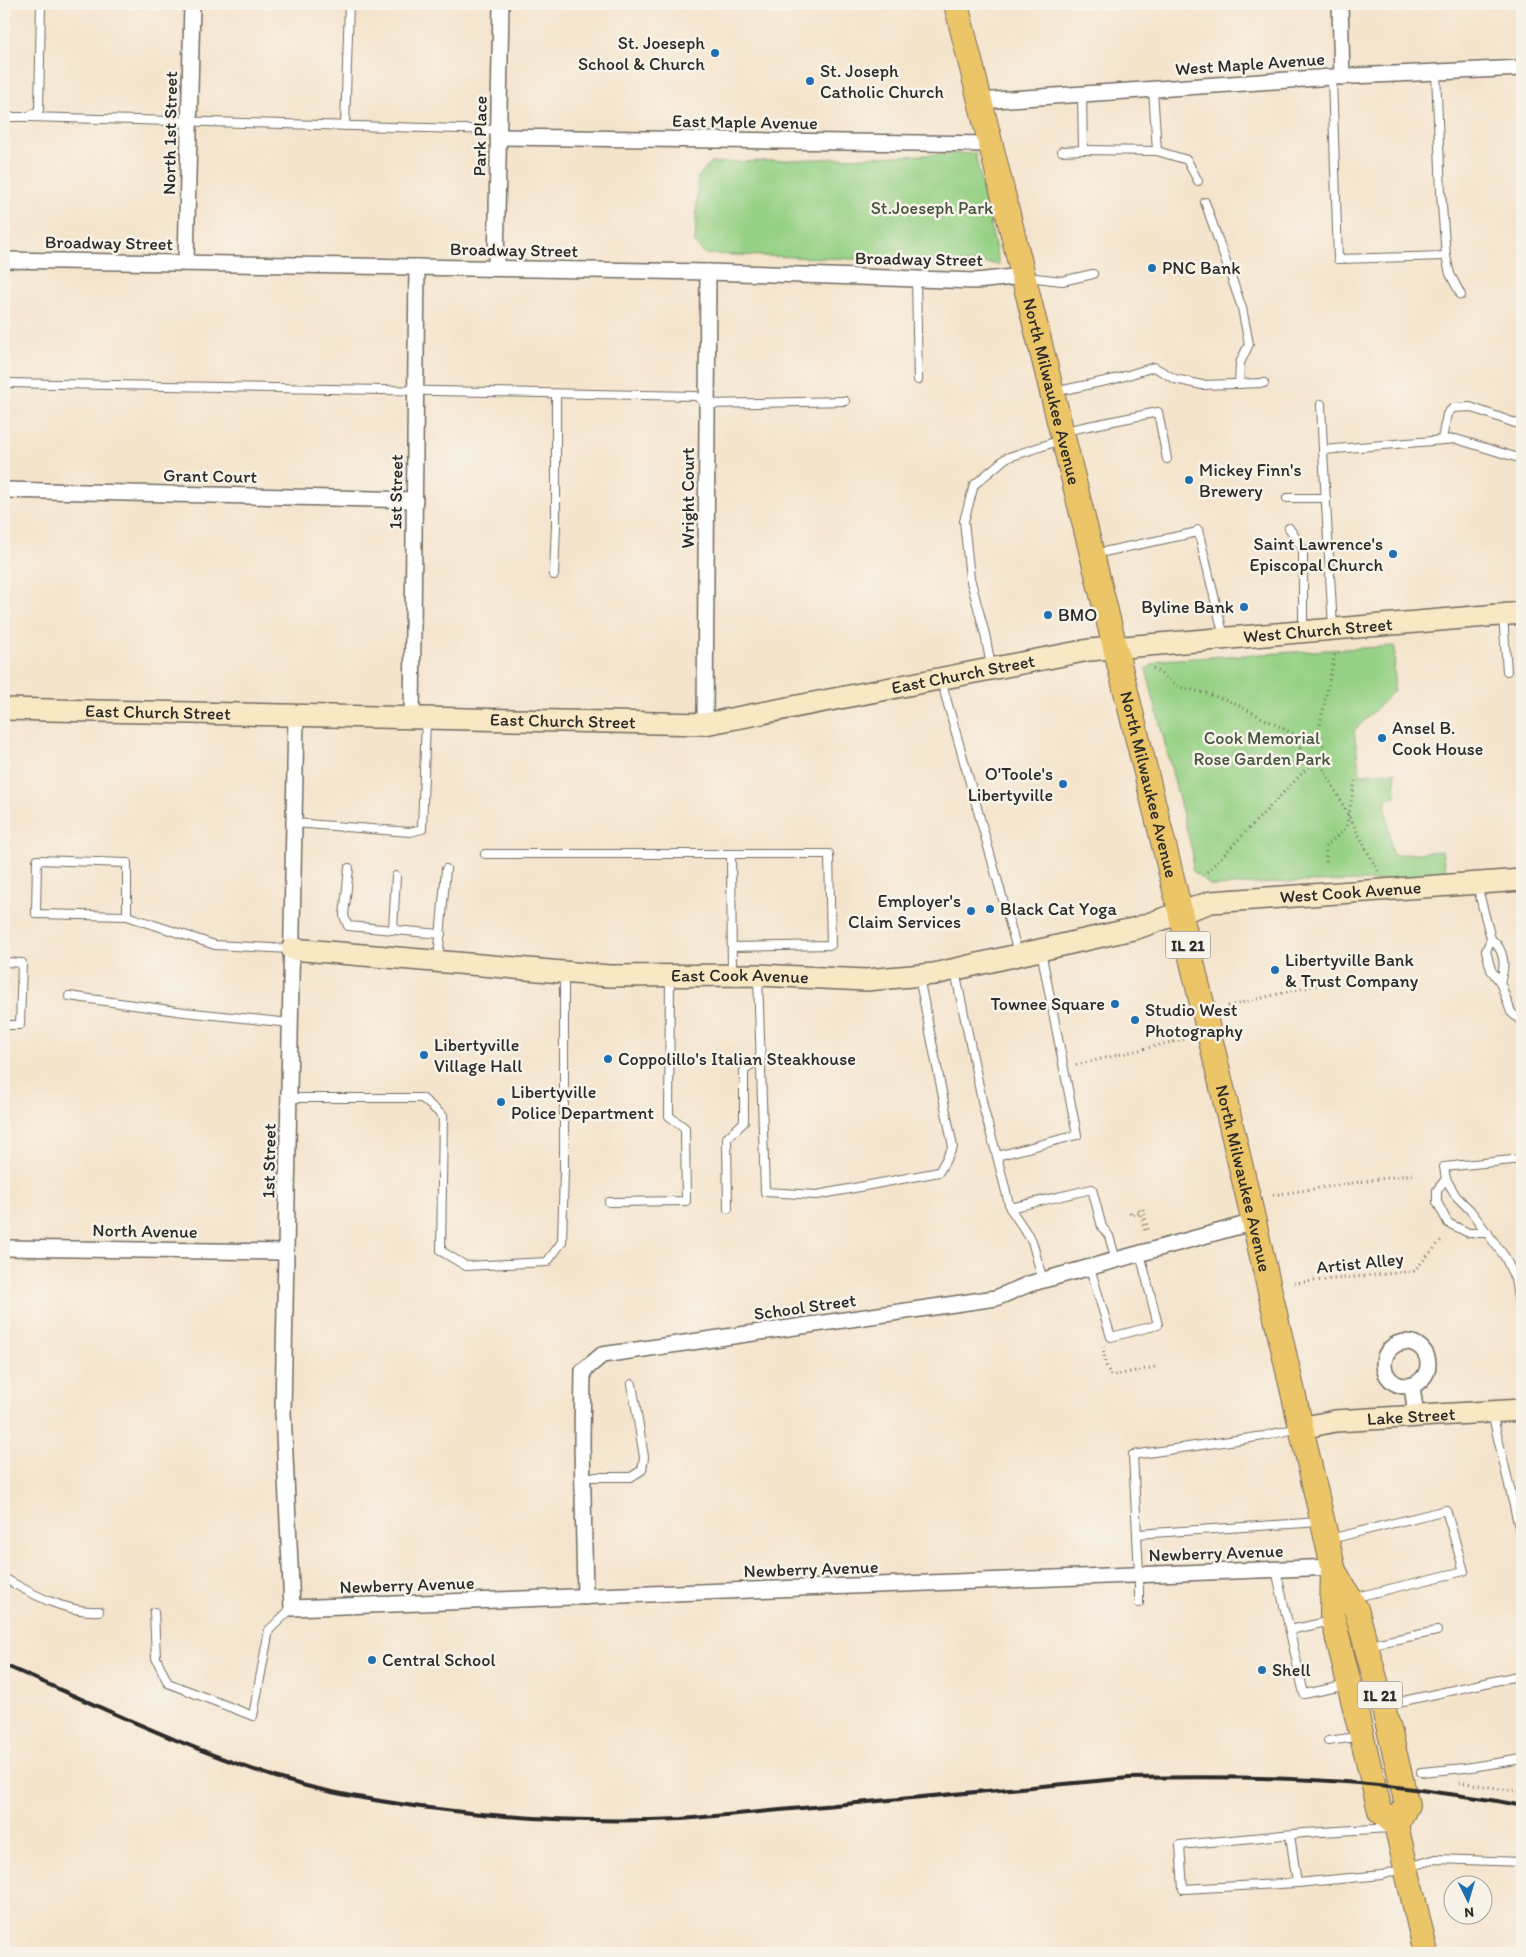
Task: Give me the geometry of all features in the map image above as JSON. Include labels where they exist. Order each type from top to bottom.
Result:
[{"type":"main road","name":"North Milwaukee Avenue","points":[[956,4],[1180,913],[1254,1222],[1332,1567],[1333,1620],[1380,1811],[1397,1826],[1407,1805],[1383,1706],[1356,1608],[1332,1567]]},
{"type":"main road","points":[[1397,1826],[1426,1953]]},
{"type":"street","name":"North 1st Street","points":[[186,263],[192,4]]},
{"type":"street","name":"Park Place","points":[[496,268],[501,4]]},
{"type":"street","points":[[1337,77],[1340,4]]},
{"type":"street","name":"West Maple Avenue","points":[[980,101],[1337,77],[1522,68]]},
{"type":"street","name":"East Maple Avenue","points":[[498,133],[991,144]]},
{"type":"street","name":"Broadway Street","points":[[4,260],[708,272],[976,281],[1023,276]]},
{"type":"street","name":"1st Street","points":[[417,267],[415,500],[419,718]]},
{"type":"street","name":"Wright Court","points":[[705,724],[708,272]]},
{"type":"street","name":"Grant Court","points":[[4,490],[415,500]]},
{"type":"street","name":"West Church Street","points":[[1115,648],[1512,614]]},
{"type":"street","name":"East Church Street","points":[[4,708],[705,724],[1089,650],[1115,648]]},
{"type":"street","name":"1st Street","points":[[292,1608],[283,1412],[296,715]]},
{"type":"street","name":"West Cook Avenue","points":[[1180,913],[1211,902],[1522,880]]},
{"type":"street","name":"East Cook Avenue","points":[[292,949],[609,976],[758,975],[866,980],[919,976],[955,969],[1138,928],[1180,913]]},
{"type":"street","name":"School Street","points":[[585,1597],[583,1371],[602,1355],[996,1298],[1029,1284],[1254,1222]]},
{"type":"street","name":"North Avenue","points":[[4,1248],[286,1252]]},
{"type":"street","points":[[1412,1386],[1416,1416]]},
{"type":"street","name":"Lake Street","points":[[1301,1428],[1335,1421],[1522,1410]]},
{"type":"street","name":"Newberry Avenue","points":[[292,1608],[1332,1567]]},
{"type":"lane","points":[[28,117],[39,110],[41,4]]},
{"type":"lane","points":[[345,126],[349,4]]},
{"type":"lane","points":[[1436,72],[1441,193],[1446,256],[1450,274],[1461,295]]},
{"type":"lane","points":[[1337,77],[1332,113],[1338,259],[1446,256]]},
{"type":"lane","points":[[1153,89],[1156,152]]},
{"type":"lane","points":[[1082,94],[1083,150]]},
{"type":"lane","points":[[4,117],[345,126],[498,133]]},
{"type":"lane","points":[[1062,151],[1156,152],[1187,160],[1198,181]]},
{"type":"lane","points":[[1205,202],[1242,308],[1249,344],[1240,362],[1239,384]]},
{"type":"lane","points":[[1023,276],[1062,281],[1093,274]]},
{"type":"lane","points":[[916,279],[918,380]]},
{"type":"lane","points":[[1052,392],[1115,379],[1154,367],[1175,379],[1202,385],[1264,383]]},
{"type":"lane","points":[[4,384],[696,396],[707,404],[846,401]]},
{"type":"lane","points":[[554,575],[556,394]]},
{"type":"lane","points":[[1321,404],[1333,630]]},
{"type":"lane","points":[[1442,439],[1447,414],[1452,408],[1470,407],[1514,423]]},
{"type":"lane","points":[[992,669],[970,578],[964,521],[974,485],[1006,458],[1062,436],[1158,412],[1167,460]]},
{"type":"lane","points":[[1323,450],[1456,439],[1522,459]]},
{"type":"lane","points":[[1287,498],[1326,498]]},
{"type":"lane","points":[[1289,528],[1303,549],[1303,632]]},
{"type":"lane","points":[[1092,555],[1198,531],[1225,638]]},
{"type":"lane","points":[[1507,671],[1512,614]]},
{"type":"lane","points":[[941,679],[1018,955]]},
{"type":"lane","points":[[294,823],[410,832],[422,829],[419,718]]},
{"type":"lane","points":[[485,854],[829,854],[831,945],[732,947]]},
{"type":"lane","points":[[731,854],[732,975]]},
{"type":"lane","points":[[127,916],[127,863],[37,860],[36,914],[127,916],[215,945],[292,949]]},
{"type":"lane","points":[[349,868],[344,916],[348,926],[441,934]]},
{"type":"lane","points":[[438,962],[446,869]]},
{"type":"lane","points":[[393,930],[396,876]]},
{"type":"lane","points":[[1476,883],[1491,939],[1499,946],[1505,970],[1500,982]]},
{"type":"lane","points":[[1491,939],[1486,951],[1491,970],[1500,982],[1511,1012],[1522,1022]]},
{"type":"lane","points":[[998,1156],[1077,1136],[1040,950]]},
{"type":"lane","points":[[4,962],[22,963],[20,1025],[4,1025]]},
{"type":"lane","points":[[955,969],[984,1110],[998,1156],[1010,1208],[1032,1241],[1043,1280]]},
{"type":"lane","points":[[289,1098],[422,1098],[443,1116],[441,1252],[466,1266],[547,1262],[562,1242],[564,973]]},
{"type":"lane","points":[[758,975],[765,1192],[817,1195],[939,1172],[953,1147],[919,976]]},
{"type":"lane","points":[[609,1202],[686,1201],[685,1128],[669,1116],[670,976]]},
{"type":"lane","points":[[69,996],[184,1012],[290,1023]]},
{"type":"lane","points":[[728,1209],[727,1138],[744,1122],[744,1071],[761,1056]]},
{"type":"lane","points":[[1522,1159],[1444,1167],[1446,1179],[1456,1196],[1470,1210],[1506,1257],[1515,1279],[1522,1322]]},
{"type":"lane","points":[[1446,1179],[1437,1190],[1436,1202],[1448,1223],[1469,1233],[1488,1233]]},
{"type":"lane","points":[[1010,1208],[1092,1189],[1102,1226],[1109,1236],[1116,1260]]},
{"type":"lane","points":[[1090,1268],[1111,1337],[1158,1325],[1140,1253]]},
{"type":"lane","points":[[583,1477],[631,1477],[642,1470],[644,1457],[632,1384]]},
{"type":"lane","points":[[1492,1411],[1522,1540]]},
{"type":"lane","points":[[1139,1603],[1133,1455],[1264,1436],[1301,1428]]},
{"type":"lane","points":[[1137,1534],[1324,1531],[1446,1510],[1464,1571],[1350,1598]]},
{"type":"lane","points":[[1276,1570],[1304,1694],[1338,1687]]},
{"type":"lane","points":[[4,1578],[59,1605],[86,1612],[98,1611]]},
{"type":"lane","points":[[154,1612],[156,1658],[168,1683],[253,1716],[269,1630],[292,1608]]},
{"type":"lane","points":[[1290,1630],[1333,1620]]},
{"type":"lane","points":[[1366,1645],[1437,1631]]},
{"type":"lane","points":[[1383,1706],[1522,1674]]},
{"type":"lane","points":[[1328,1741],[1349,1738]]},
{"type":"lane","points":[[1421,1772],[1465,1768],[1522,1759]]},
{"type":"lane","points":[[1397,1826],[1180,1845],[1183,1889],[1297,1883],[1382,1875],[1436,1859],[1522,1862]]},
{"type":"lane","points":[[1290,1835],[1297,1883]]},
{"type":"path","points":[[1317,739],[1335,653]]},
{"type":"path","points":[[1153,668],[1179,688],[1206,693],[1234,703],[1304,740]]},
{"type":"path","points":[[1308,738],[1317,739],[1324,749],[1324,753],[1319,760],[1312,762],[1304,760],[1300,754],[1300,746],[1308,738]]},
{"type":"path","points":[[1319,760],[1378,871]]},
{"type":"path","points":[[1207,872],[1312,762]]},
{"type":"path","points":[[1326,862],[1326,846],[1346,828],[1355,781]]},
{"type":"path","points":[[1228,1006],[1338,980]]},
{"type":"path","points":[[1064,1067],[1185,1039]]},
{"type":"path","points":[[1273,1195],[1413,1174]]},
{"type":"path","points":[[1130,1212],[1131,1215],[1141,1211],[1148,1234]]},
{"type":"path","name":"Artist Alley","points":[[1294,1283],[1414,1271],[1443,1238]]},
{"type":"path","points":[[1457,1782],[1522,1792]]},
{"type":"green space","name":"St.Joeseph Park","points":[[975,153],[999,264],[705,254],[695,244],[698,177],[710,163]]},
{"type":"green space","name":"Cook Memorial Rose Garden Park","points":[[1395,646],[1394,691],[1354,731],[1360,774],[1395,772],[1396,796],[1385,801],[1392,855],[1442,851],[1447,880],[1297,882],[1211,886],[1192,870],[1193,855],[1146,669],[1161,660]]},
{"type":"railway","points":[[4,1665],[180,1742],[288,1781],[371,1800],[486,1815],[584,1820],[682,1819],[1129,1778],[1167,1777],[1279,1778],[1391,1786],[1487,1799],[1522,1806]]},
{"type":"place","name":"St. Joeseph School & Church","points":[[715,53]]},
{"type":"place","name":"St. Joseph Catholic Church","points":[[810,81]]},
{"type":"place","name":"PNC Bank","points":[[1152,268]]},
{"type":"place","name":"Mickey Finn's Brewery","points":[[1189,480]]},
{"type":"place","name":"Saint Lawrence's Episcopal Church","points":[[1393,554]]},
{"type":"place","name":"Byline Bank","points":[[1244,607]]},
{"type":"place","name":"BMO","points":[[1048,615]]},
{"type":"place","name":"Ansel B. Cook House","points":[[1382,738]]},
{"type":"place","name":"O'Toole's Libertyville","points":[[1063,784]]},
{"type":"place","name":"Black Cat Yoga","points":[[990,909]]},
{"type":"place","name":"Employer's Claim Services","points":[[971,911]]},
{"type":"place","name":"Libertyville Bank & Trust Company","points":[[1275,970]]},
{"type":"place","name":"Townee Square","points":[[1115,1004]]},
{"type":"place","name":"Studio West Photography","points":[[1135,1020]]},
{"type":"place","name":"Libertyville Village Hall","points":[[424,1055]]},
{"type":"place","name":"Coppolillo's Italian Steakhouse","points":[[608,1059]]},
{"type":"place","name":"Libertyville Police Department","points":[[501,1102]]},
{"type":"place","name":"Central School","points":[[372,1660]]},
{"type":"place","name":"Shell","points":[[1262,1670]]}]
